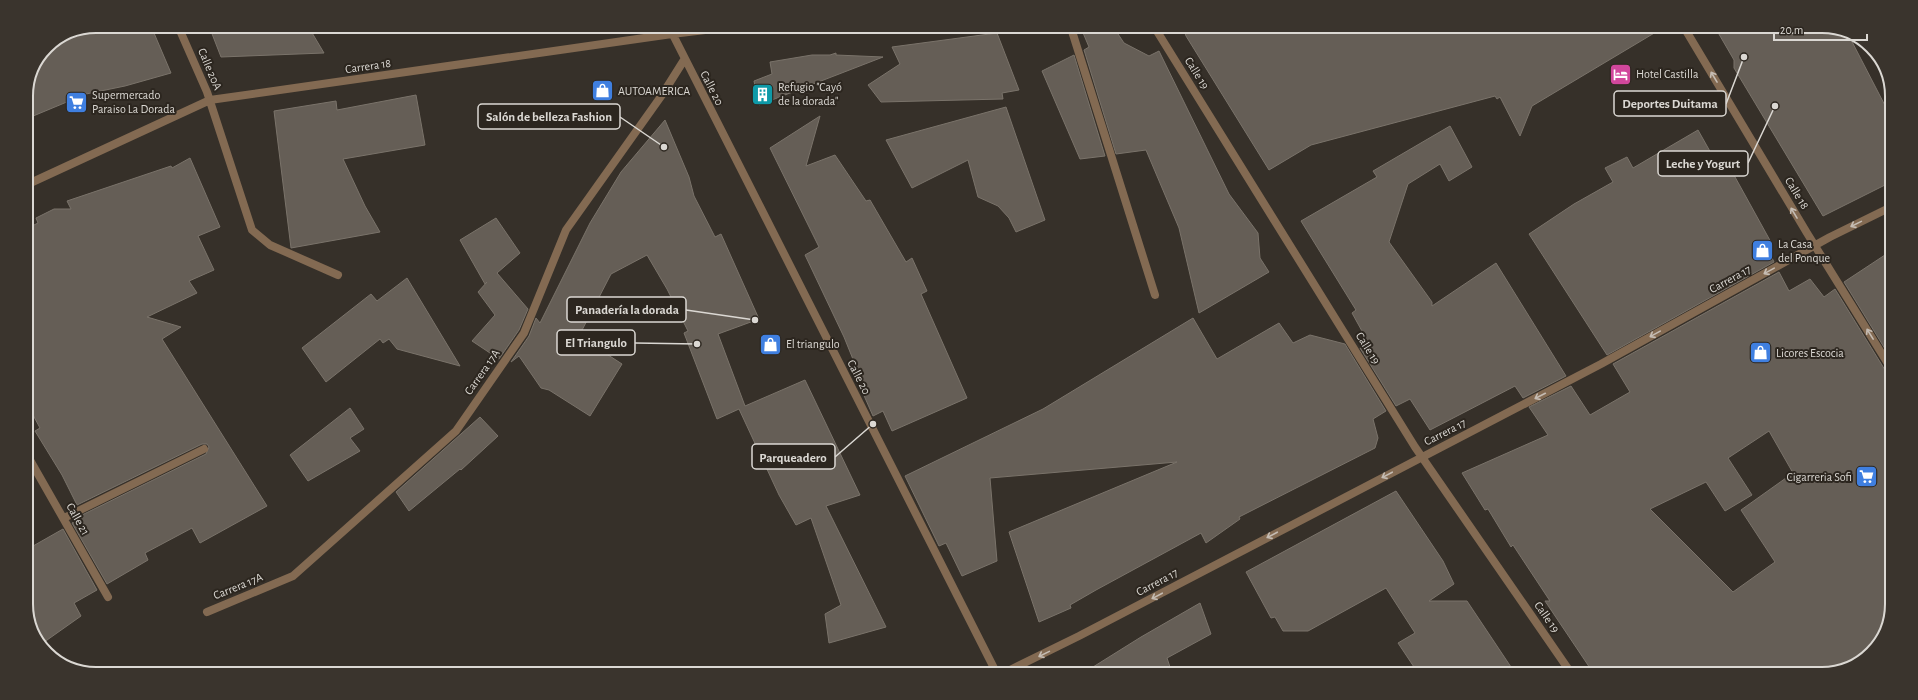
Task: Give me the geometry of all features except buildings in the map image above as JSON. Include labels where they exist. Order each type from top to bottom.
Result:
[{"type":"street","name":"Calle 20A","points":[[181,33],[210,100],[252,230],[270,245],[338,275]]},
{"type":"street","name":"Carrera 18","points":[[33,182],[210,100],[658,33]]},
{"type":"street","name":"Calle 20","points":[[672,33],[684,60],[993,667]]},
{"type":"street","points":[[1073,33],[1155,295]]},
{"type":"street","name":"Calle 19","points":[[1158,33],[1422,457],[1566,667]]},
{"type":"street","name":"Calle 18","points":[[1687,33],[1815,246],[1885,359]]},
{"type":"street","name":"Carrera 17A","points":[[207,612],[293,576],[456,431],[524,332],[566,230],[662,96],[684,60]]},
{"type":"street","name":"Carrera 17","points":[[1016,667],[1086,633],[1601,364],[1815,246],[1885,210]]},
{"type":"street","points":[[64,518],[204,449]]},
{"type":"street","name":"Calle 21","points":[[33,465],[108,597]]},
{"type":"place","name":"Deportes Duitama","points":[[1744,57]]},
{"type":"place","name":"Hotel Castilla","points":[[1621,74]]},
{"type":"place","name":"AUTOAMERICA","points":[[603,91]]},
{"type":"place","name":"Refugio \"Cayó de la dorada\"","points":[[763,94]]},
{"type":"place","name":"Supermercado Paraiso La Dorada","points":[[76,102]]},
{"type":"place","name":"Leche y Yogurt","points":[[1775,106]]},
{"type":"place","name":"Salón de belleza Fashion","points":[[664,147]]},
{"type":"place","name":"La Casa del Ponque","points":[[1763,251]]},
{"type":"place","name":"Panadería la dorada","points":[[755,320]]},
{"type":"place","name":"El Triangulo","points":[[697,344]]},
{"type":"place","name":"El triangulo","points":[[771,344]]},
{"type":"place","name":"Licores Escocia","points":[[1761,353]]},
{"type":"place","name":"Parqueadero","points":[[873,424]]},
{"type":"place","name":"Cigarreria Sofi","points":[[1867,477]]}]
